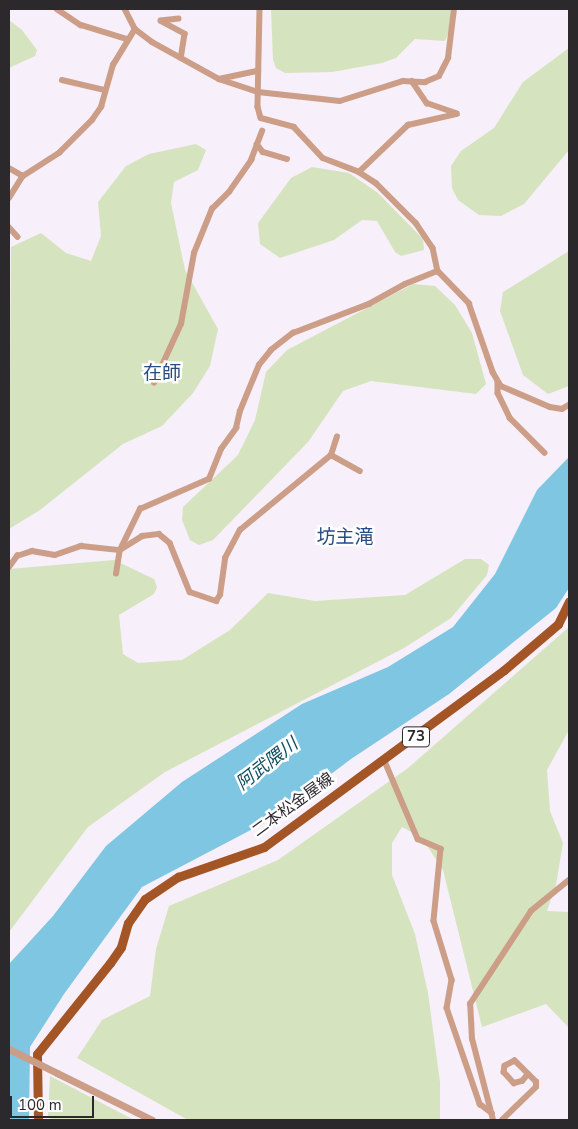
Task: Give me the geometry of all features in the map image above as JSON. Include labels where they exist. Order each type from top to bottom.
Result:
[{"type":"main road","name":"二本松金屋線","points":[[38,1120],[37,1054],[110,963],[139,906],[152,893],[178,877],[246,855],[264,847],[504,670],[558,624],[569,601]]},
{"type":"street","points":[[57,9],[81,25],[127,39]]},
{"type":"street","points":[[125,9],[135,29],[181,58],[220,78],[258,92],[340,101],[403,81],[431,80],[443,70],[450,50],[454,9]]},
{"type":"street","points":[[260,9],[258,92],[261,118],[294,127],[323,158],[359,172],[376,183],[416,222],[433,248],[438,271],[469,303],[498,382],[498,393],[510,418],[545,454]]},
{"type":"street","points":[[179,19],[161,21],[186,34],[181,58]]},
{"type":"street","points":[[9,198],[23,176],[60,152],[92,120],[101,107],[105,90],[127,39],[135,29]]},
{"type":"street","points":[[220,78],[258,71]]},
{"type":"street","points":[[62,80],[105,90]]},
{"type":"street","points":[[359,172],[408,125],[457,114],[427,103],[412,81]]},
{"type":"street","points":[[86,116],[92,120]]},
{"type":"street","points":[[154,383],[181,324],[194,253],[212,209],[229,192],[251,160],[262,131]]},
{"type":"street","points":[[257,144],[263,152],[287,159]]},
{"type":"street","points":[[9,168],[23,176]]},
{"type":"street","points":[[9,227],[18,237]]},
{"type":"street","points":[[116,574],[120,550],[140,509],[208,479],[221,450],[236,428],[240,411],[259,365],[271,350],[293,333],[369,304],[405,284],[438,271]]},
{"type":"street","points":[[498,382],[550,407],[562,409],[569,406]]},
{"type":"street","points":[[9,566],[17,556],[32,551],[55,555],[81,546],[120,550],[142,536],[159,534],[166,537],[190,592],[216,601],[220,595],[225,558],[240,530],[331,455],[337,436]]},
{"type":"street","points":[[331,455],[360,471]]},
{"type":"street","points":[[384,759],[418,839],[440,849],[434,921],[452,980],[447,1008],[480,1104],[492,1113]]},
{"type":"street","points":[[493,1120],[472,1039],[470,1004],[531,911],[569,880]]},
{"type":"street","points":[[9,1049],[152,1120]]},
{"type":"street","points":[[502,1120],[536,1087],[536,1082],[528,1074]]},
{"type":"green space","points":[[271,9],[451,9],[451,27],[445,41],[415,39],[396,58],[382,63],[332,72],[285,73],[276,68],[273,60]]},
{"type":"green space","points":[[9,20],[22,30],[37,50],[35,56],[9,68]]},
{"type":"green space","points":[[569,48],[569,150],[524,204],[501,216],[479,215],[458,200],[452,188],[451,166],[461,151],[494,128],[523,82]]},
{"type":"green space","points":[[196,144],[206,150],[198,170],[174,182],[171,203],[185,270],[218,329],[210,366],[193,393],[162,426],[123,444],[40,510],[9,529],[11,247],[41,233],[66,253],[91,261],[101,236],[98,202],[126,166],[149,154]]},
{"type":"green space","points":[[312,167],[349,173],[378,193],[423,239],[424,250],[401,256],[395,252],[377,221],[362,220],[334,240],[280,258],[260,244],[258,223],[291,178]]},
{"type":"green space","points":[[569,251],[569,386],[548,394],[523,375],[500,311],[503,292]]},
{"type":"green space","points":[[413,284],[435,286],[455,305],[472,333],[486,384],[476,394],[371,381],[343,391],[308,442],[213,540],[199,545],[190,540],[182,520],[183,507],[238,455],[255,420],[266,372],[287,350]]},
{"type":"green space","points":[[465,559],[481,559],[489,565],[487,575],[451,618],[404,648],[165,772],[88,827],[9,932],[9,569],[114,560],[154,579],[157,587],[154,594],[119,615],[123,654],[138,663],[182,660],[230,630],[268,593],[315,601],[405,595]]},
{"type":"green space","points":[[569,627],[569,730],[547,770],[550,811],[563,843],[556,885],[547,911],[569,912],[569,1028],[546,1004],[482,1027],[443,870],[422,838],[402,827],[392,843],[392,875],[415,934],[428,993],[440,1082],[440,1120],[188,1120],[77,1058],[102,1020],[150,996],[156,949],[169,906],[278,860],[408,768]]},
{"type":"green space","points":[[50,1076],[134,1120],[52,1120],[48,1116]]},
{"type":"water","name":"阿武隈川","points":[[569,457],[569,588],[556,608],[449,694],[351,759],[270,820],[142,887],[64,994],[30,1047],[29,1120],[9,1120],[9,964],[53,916],[106,846],[182,782],[302,704],[388,667],[453,627],[495,574],[537,490]]},
{"type":"district","name":"在師","points":[[162,374]]},
{"type":"district","name":"坊主滝","points":[[345,538]]}]
